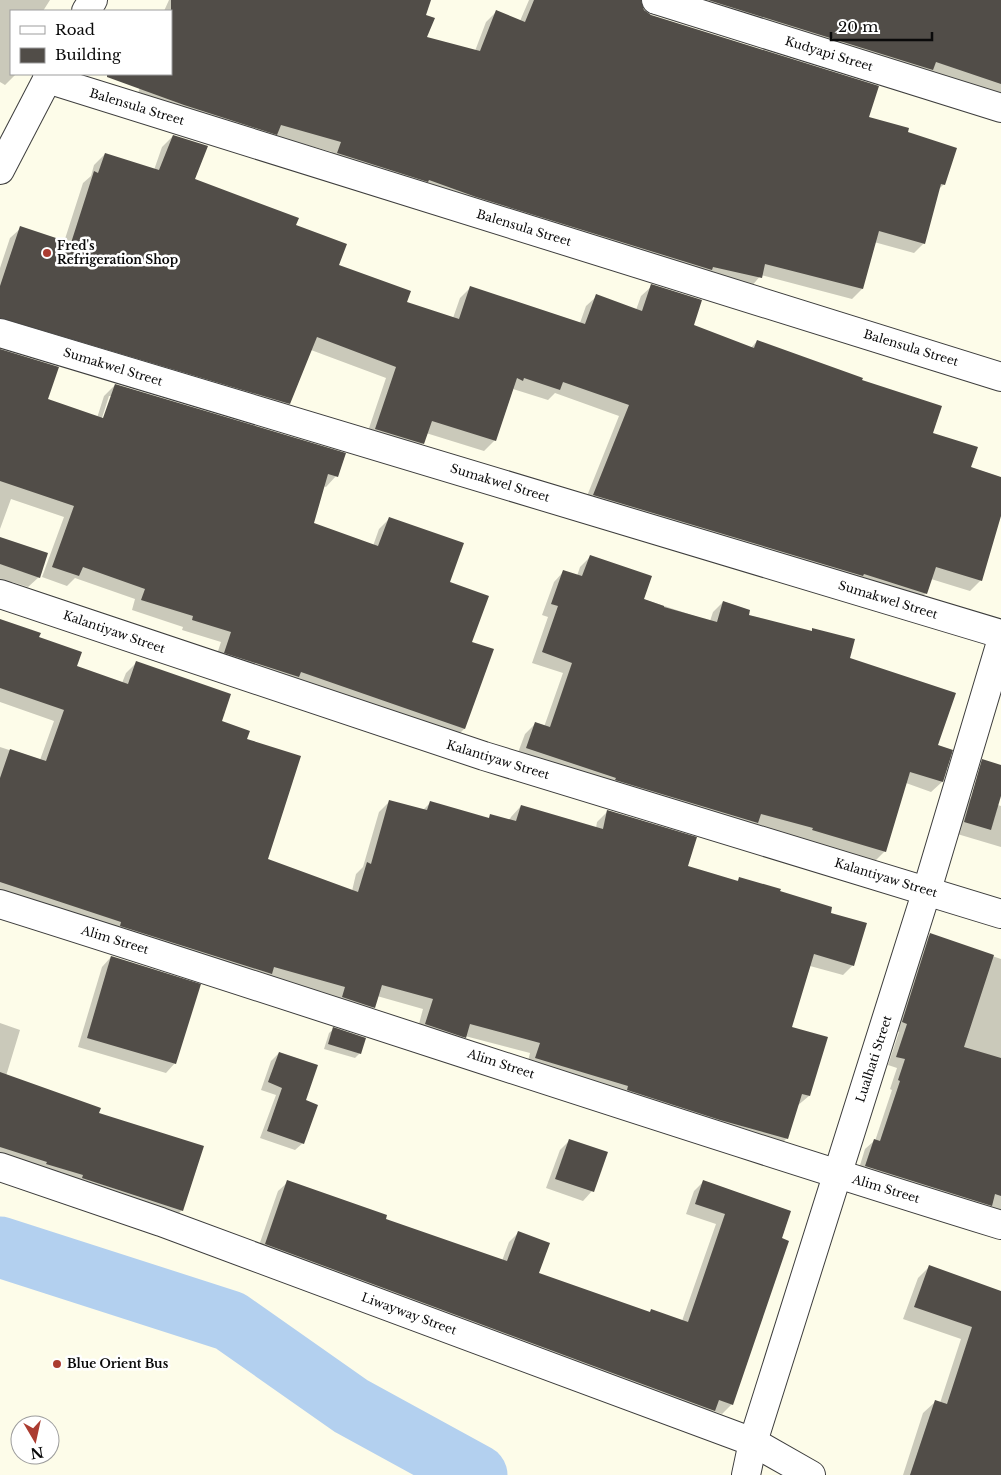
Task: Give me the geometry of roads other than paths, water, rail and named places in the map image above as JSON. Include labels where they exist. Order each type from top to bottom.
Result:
[{"type":"street","name":"Kudyapi Street","points":[[656,0],[1001,108]]},
{"type":"street","points":[[0,170],[48,76]]},
{"type":"street","name":"Balensula Street","points":[[48,76],[1001,377]]},
{"type":"street","name":"Sumakwel Street","points":[[0,333],[1001,634]]},
{"type":"street","name":"Kalantiyaw Street","points":[[0,594],[484,756],[1001,914]]},
{"type":"street","name":"Lualhati Street","points":[[746,1475],[753,1442],[927,890],[1001,642]]},
{"type":"street","name":"Alim Street","points":[[0,904],[253,984],[837,1174],[1001,1225]]},
{"type":"street","name":"Liwayway Street","points":[[0,1167],[161,1222],[753,1442],[811,1475]]},
{"type":"waterway","points":[[0,1247],[230,1321],[351,1406],[477,1475]]},
{"type":"place","name":"Fred's Refrigeration Shop","points":[[47,253]]},
{"type":"place","name":"Blue Orient Bus","points":[[57,1364]]}]
